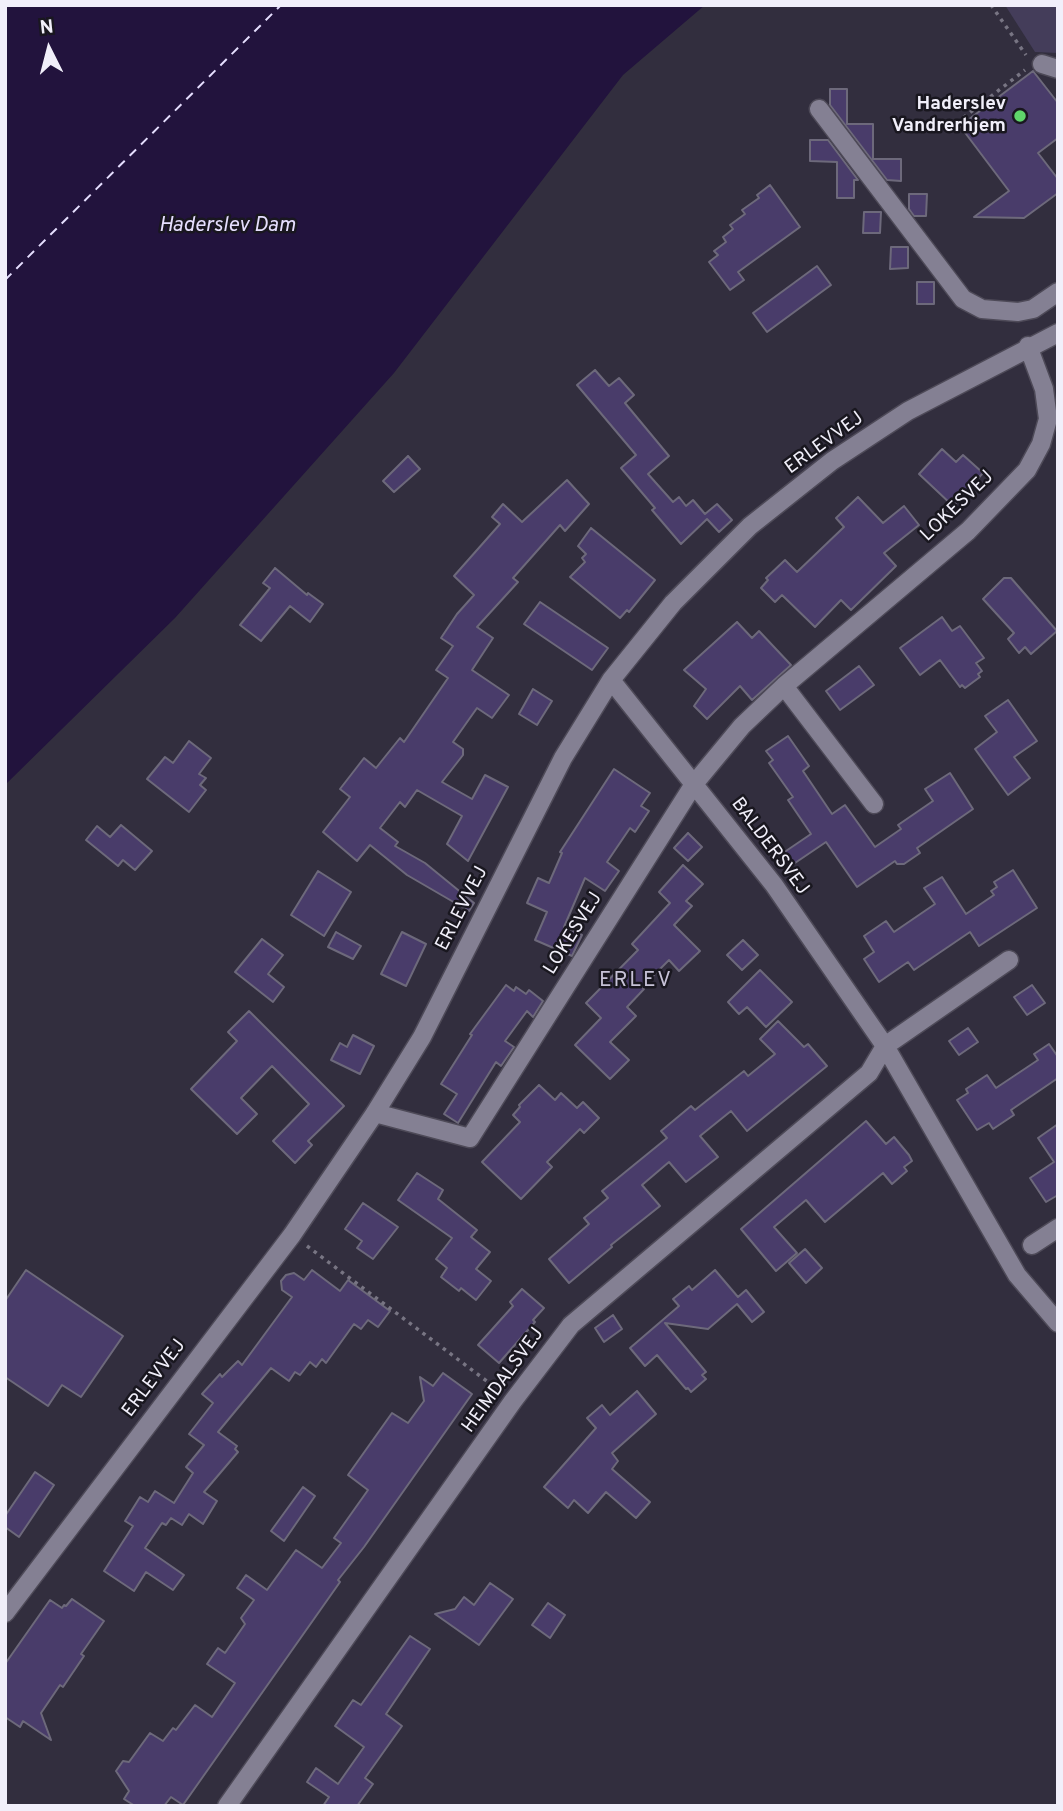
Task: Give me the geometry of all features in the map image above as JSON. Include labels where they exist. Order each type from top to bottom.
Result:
[{"type":"street","points":[[820,109],[963,299],[982,309],[1018,312],[1034,309],[1058,292]]},
{"type":"street","name":"ERLEVVEJ","points":[[5,1613],[292,1235],[375,1113],[422,1037],[563,758],[611,680],[673,603],[750,526],[832,461],[908,411],[1058,332]]},
{"type":"street","name":"LOKESVEJ","points":[[375,1113],[470,1138],[694,784],[742,726],[784,686],[968,531],[1027,470],[1041,444],[1048,419],[1044,389],[1028,346]]},
{"type":"street","name":"BALDERSVEJ","points":[[611,680],[774,885],[885,1046],[1017,1275],[1058,1324]]},
{"type":"street","points":[[784,686],[874,804]]},
{"type":"street","points":[[885,1046],[1009,960]]},
{"type":"street","name":"HEIMDALSVEJ","points":[[228,1806],[513,1401],[571,1325],[869,1073],[885,1046]]},
{"type":"street","points":[[1032,1245],[1058,1227]]},
{"type":"path","points":[[950,128],[1032,64],[992,5]]},
{"type":"path","points":[[292,1235],[513,1401]]},
{"type":"shaded area","points":[[1005,5],[1058,5],[1058,53],[1035,52]]},
{"type":"water","name":"Haderslev Dam","points":[[5,5],[705,5],[623,75],[394,373],[175,618],[5,785]]},
{"type":"building","points":[[1033,71],[1058,103],[1058,138],[1038,153],[1058,179],[1058,193],[1024,218],[974,217],[1009,191],[960,126]]},
{"type":"building","points":[[830,89],[847,89],[847,124],[873,124],[873,159],[901,159],[901,181],[887,180],[830,105]]},
{"type":"building","points":[[810,140],[828,140],[858,180],[854,180],[854,198],[837,198],[837,162],[810,161]]},
{"type":"building","points":[[770,185],[800,227],[738,272],[744,280],[730,290],[709,262],[718,255],[714,251],[726,242],[723,237],[733,229],[730,225],[745,214],[742,210],[759,198],[757,195]]},
{"type":"building","points":[[909,194],[927,194],[926,216],[914,216],[909,209]]},
{"type":"building","points":[[864,212],[881,212],[880,233],[863,233]]},
{"type":"building","points":[[891,247],[908,247],[908,268],[890,269]]},
{"type":"building","points":[[817,266],[831,285],[767,332],[753,313]]},
{"type":"building","points":[[917,282],[934,282],[934,304],[917,304]]},
{"type":"building","points":[[595,370],[609,386],[619,378],[634,395],[625,403],[669,456],[648,474],[673,502],[679,497],[686,506],[693,500],[705,514],[717,504],[732,520],[719,532],[707,519],[681,544],[652,510],[655,508],[621,468],[636,455],[577,385]]},
{"type":"building","points":[[942,449],[956,462],[963,455],[983,473],[953,506],[919,474]]},
{"type":"building","points":[[408,456],[420,469],[394,492],[383,481]]},
{"type":"building","points":[[567,480],[589,504],[565,531],[560,525],[513,578],[518,582],[477,627],[493,638],[472,670],[509,695],[492,718],[477,708],[453,742],[463,749],[463,755],[442,782],[472,799],[485,775],[508,787],[468,861],[447,844],[462,816],[417,790],[405,807],[400,802],[380,828],[398,842],[395,846],[425,863],[474,903],[469,911],[407,875],[370,845],[357,861],[323,832],[350,797],[340,789],[364,758],[376,768],[400,738],[404,742],[448,678],[436,670],[453,646],[441,638],[474,595],[454,576],[500,524],[492,517],[503,504],[522,522]]},
{"type":"building","points":[[858,497],[883,523],[904,506],[919,525],[884,553],[896,566],[851,610],[841,600],[815,627],[782,595],[775,602],[761,588],[768,580],[766,578],[785,560],[797,572],[844,527],[836,518]]},
{"type":"building","points":[[591,528],[655,580],[629,612],[627,610],[620,618],[570,577],[585,562],[582,558],[586,554],[578,546]]},
{"type":"building","points":[[275,568],[307,595],[308,593],[323,604],[310,622],[290,606],[261,641],[240,625],[270,588],[263,583]]},
{"type":"building","points":[[1004,578],[1011,578],[1057,631],[1031,654],[1025,647],[1019,653],[1008,639],[1014,633],[983,599]]},
{"type":"building","points":[[540,602],[608,648],[592,670],[524,624]]},
{"type":"building","points":[[942,617],[952,631],[960,626],[984,658],[976,663],[982,671],[978,674],[980,677],[965,688],[962,685],[960,687],[940,660],[920,675],[900,648]]},
{"type":"building","points":[[737,622],[752,638],[759,631],[791,665],[752,700],[740,686],[707,719],[694,706],[706,689],[684,670]]},
{"type":"building","points":[[859,666],[874,685],[840,710],[826,691]]},
{"type":"building","points":[[533,689],[552,701],[537,725],[519,714]]},
{"type":"building","points":[[1008,700],[1037,741],[1014,757],[1030,778],[1008,795],[975,749],[997,732],[985,716]]},
{"type":"building","points":[[788,736],[809,766],[803,771],[832,814],[845,805],[875,847],[901,829],[898,825],[933,801],[925,789],[950,773],[973,809],[917,848],[920,853],[904,864],[897,864],[895,861],[857,887],[826,842],[792,865],[783,853],[811,834],[788,800],[793,797],[769,763],[773,760],[766,751]]},
{"type":"building","points":[[189,741],[211,758],[199,774],[206,778],[200,785],[206,790],[189,812],[147,779],[165,757],[173,763]]},
{"type":"building","points":[[614,769],[650,793],[641,806],[649,811],[635,832],[630,828],[607,862],[619,871],[605,891],[585,878],[564,927],[582,935],[572,956],[535,940],[547,912],[527,903],[538,878],[549,883],[562,853],[560,852]]},
{"type":"building","points":[[121,825],[152,851],[135,870],[123,860],[118,866],[86,840],[97,826],[110,837]]},
{"type":"building","points":[[688,833],[702,847],[688,861],[674,848]]},
{"type":"building","points":[[683,865],[703,884],[686,901],[692,906],[674,925],[700,951],[679,971],[669,960],[642,987],[644,989],[627,1007],[636,1016],[610,1042],[629,1060],[610,1079],[575,1045],[601,1018],[586,1003],[638,950],[632,944],[670,903],[659,892]]},
{"type":"building","points":[[1013,870],[1037,908],[979,946],[970,932],[914,970],[908,962],[879,982],[864,959],[874,952],[864,936],[886,921],[894,932],[935,904],[924,888],[942,877],[966,914],[994,895],[991,891],[997,887],[994,882]]},
{"type":"building","points":[[318,871],[351,892],[324,936],[291,915]]},
{"type":"building","points":[[336,932],[361,946],[353,959],[328,947]]},
{"type":"building","points":[[402,932],[426,944],[406,986],[381,974]]},
{"type":"building","points":[[262,939],[283,955],[268,974],[284,987],[273,1002],[235,972]]},
{"type":"building","points":[[743,940],[758,955],[742,970],[727,955]]},
{"type":"building","points":[[760,970],[792,1002],[766,1027],[747,1007],[739,1014],[728,1002]]},
{"type":"building","points":[[506,985],[514,991],[516,987],[526,994],[529,990],[543,1001],[533,1017],[527,1011],[505,1041],[514,1047],[501,1066],[496,1062],[458,1123],[444,1114],[457,1094],[441,1084],[472,1035],[470,1034]]},
{"type":"building","points":[[1032,985],[1045,1003],[1027,1015],[1014,997]]},
{"type":"building","points":[[249,1011],[344,1106],[308,1141],[312,1145],[295,1163],[273,1141],[309,1104],[272,1066],[241,1098],[257,1114],[237,1134],[191,1089],[237,1041],[228,1032]]},
{"type":"building","points":[[778,1021],[804,1047],[808,1044],[827,1066],[747,1131],[731,1111],[700,1136],[718,1157],[686,1182],[669,1162],[642,1185],[660,1206],[569,1283],[549,1259],[589,1224],[584,1218],[608,1198],[602,1191],[667,1138],[661,1131],[691,1106],[695,1110],[744,1071],[748,1076],[775,1054],[760,1039]]},
{"type":"building","points":[[968,1028],[978,1042],[959,1055],[949,1041]]},
{"type":"building","points":[[353,1035],[374,1046],[360,1074],[331,1060],[340,1043],[347,1047]]},
{"type":"building","points":[[1049,1044],[1058,1057],[1058,1078],[1011,1110],[1014,1115],[993,1129],[989,1123],[977,1130],[957,1100],[968,1093],[966,1089],[987,1075],[996,1088],[1038,1060],[1034,1054]]},
{"type":"building","points":[[539,1085],[555,1100],[561,1093],[577,1108],[583,1102],[599,1118],[584,1133],[580,1129],[547,1162],[552,1167],[521,1199],[482,1162],[520,1122],[513,1115]]},
{"type":"building","points":[[866,1121],[886,1144],[894,1137],[909,1155],[912,1161],[904,1167],[907,1171],[892,1184],[883,1173],[825,1222],[806,1200],[774,1227],[797,1253],[776,1271],[741,1229]]},
{"type":"building","points":[[1058,1124],[1058,1195],[1046,1202],[1030,1178],[1054,1162],[1038,1138]]},
{"type":"building","points":[[417,1173],[443,1190],[438,1199],[477,1230],[471,1237],[490,1252],[476,1269],[491,1281],[476,1300],[441,1277],[447,1268],[436,1259],[452,1238],[398,1200]]},
{"type":"building","points":[[363,1203],[398,1227],[373,1259],[357,1248],[362,1241],[345,1229]]},
{"type":"building","points":[[805,1249],[822,1268],[806,1283],[789,1263]]},
{"type":"building","points":[[26,1270],[123,1336],[81,1397],[62,1385],[48,1406],[5,1377],[5,1301]]},
{"type":"building","points":[[312,1270],[340,1291],[348,1280],[390,1311],[378,1327],[368,1320],[361,1329],[354,1324],[326,1363],[322,1359],[316,1367],[310,1362],[300,1375],[295,1372],[289,1381],[271,1368],[218,1432],[237,1446],[235,1449],[238,1452],[204,1492],[217,1501],[203,1524],[189,1514],[182,1525],[171,1518],[166,1525],[162,1523],[145,1548],[184,1575],[173,1590],[146,1572],[134,1591],[104,1571],[133,1526],[125,1521],[140,1497],[148,1502],[155,1491],[174,1503],[193,1473],[186,1467],[204,1445],[189,1434],[213,1403],[202,1394],[220,1374],[222,1377],[238,1361],[242,1365],[292,1297],[282,1290],[281,1281],[286,1275],[294,1273],[304,1280]]},
{"type":"building","points":[[715,1270],[738,1297],[746,1290],[764,1312],[752,1322],[737,1304],[708,1329],[665,1323],[706,1372],[702,1375],[706,1379],[691,1392],[657,1355],[645,1366],[630,1348],[679,1306],[673,1299],[689,1286],[692,1290]]},
{"type":"building","points":[[522,1289],[544,1308],[499,1363],[478,1345],[513,1306],[510,1302]]},
{"type":"building","points":[[613,1315],[622,1329],[604,1342],[595,1328]]},
{"type":"building","points":[[443,1373],[472,1394],[338,1580],[340,1582],[183,1805],[171,1797],[164,1806],[135,1806],[124,1799],[129,1791],[116,1771],[123,1761],[129,1762],[150,1733],[163,1741],[173,1728],[176,1730],[195,1705],[212,1717],[235,1683],[207,1664],[218,1648],[225,1653],[245,1624],[241,1618],[254,1600],[237,1588],[246,1575],[267,1590],[296,1550],[322,1568],[341,1543],[334,1538],[368,1490],[348,1475],[392,1413],[408,1423],[424,1401],[420,1377],[433,1386]]},
{"type":"building","points":[[637,1391],[656,1414],[612,1453],[618,1461],[612,1469],[650,1502],[636,1518],[606,1492],[588,1513],[574,1500],[568,1508],[544,1487],[596,1428],[587,1418],[602,1405],[610,1415]]},
{"type":"building","points":[[35,1472],[54,1485],[19,1537],[5,1527],[5,1516]]},
{"type":"building","points":[[303,1487],[315,1496],[284,1541],[271,1531]]},
{"type":"building","points":[[490,1583],[513,1599],[479,1645],[435,1614],[455,1609],[464,1597],[474,1605]]},
{"type":"building","points":[[72,1599],[104,1621],[81,1654],[84,1656],[63,1687],[60,1685],[41,1713],[51,1740],[23,1721],[20,1727],[5,1717],[5,1664],[50,1600],[62,1608]]},
{"type":"building","points":[[548,1603],[565,1615],[550,1638],[532,1625]]},
{"type":"building","points":[[410,1636],[430,1649],[386,1714],[402,1726],[365,1778],[373,1784],[357,1806],[323,1806],[329,1797],[307,1782],[316,1768],[338,1784],[364,1747],[335,1726],[353,1700],[361,1705]]},
{"type":"ferry route","points":[[5,280],[281,5]]},
{"type":"place","name":"Haderslev Vandrerhjem","points":[[1020,116]]},
{"type":"district","name":"ERLEV","points":[[636,982]]}]
